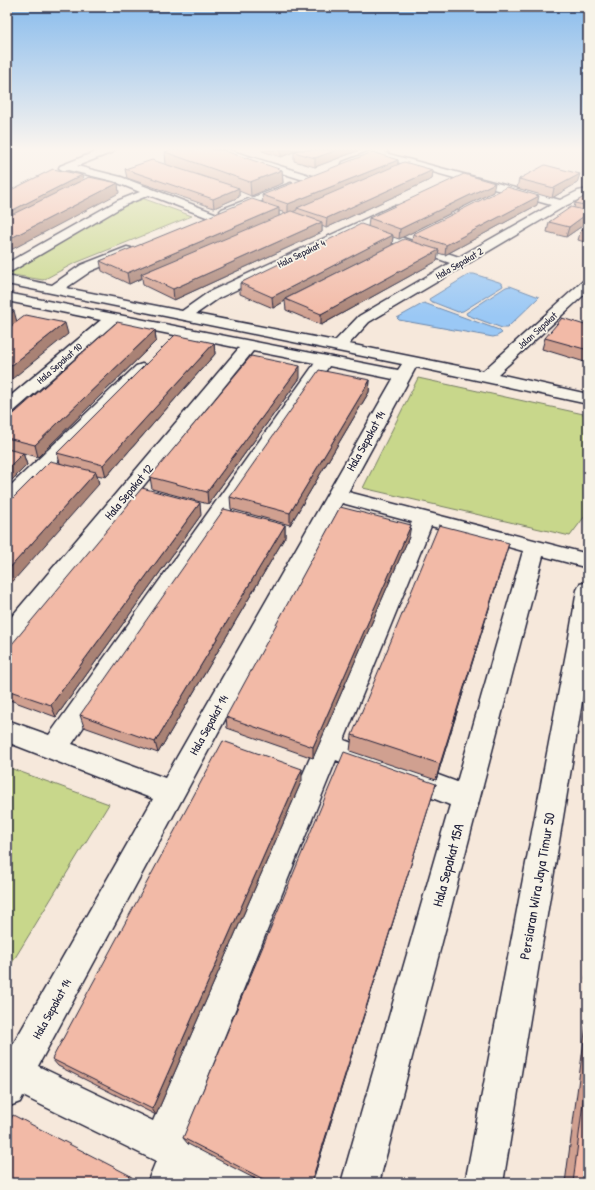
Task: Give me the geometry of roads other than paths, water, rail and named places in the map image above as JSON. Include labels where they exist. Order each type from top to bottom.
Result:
[{"type":"street","points":[[7,268],[117,206]]},
{"type":"street","points":[[185,206],[213,216]]},
{"type":"street","points":[[199,222],[240,206]]},
{"type":"street","name":"Hala Sepakat 4","points":[[185,315],[214,295],[401,206]]},
{"type":"street","name":"Hala Sepakat 2","points":[[339,346],[364,319],[559,206]]},
{"type":"street","points":[[357,226],[460,262]]},
{"type":"street","points":[[53,290],[86,268],[135,248]]},
{"type":"street","points":[[7,280],[339,346],[407,369]]},
{"type":"street","name":"Jalan Sepakat","points":[[486,376],[588,284]]},
{"type":"street","points":[[7,297],[112,318],[175,337],[250,345],[324,361],[486,376],[588,399]]},
{"type":"street","points":[[29,318],[46,305]]},
{"type":"street","name":"Hala Sepakat 10","points":[[7,408],[112,318]]},
{"type":"street","name":"Hala Sepakat 12","points":[[7,638],[250,345]]},
{"type":"street","points":[[7,500],[153,359]]},
{"type":"street","points":[[55,748],[324,361]]},
{"type":"street","name":"Hala Sepakat 14","points":[[12,1081],[407,369]]},
{"type":"street","points":[[336,495],[588,560]]},
{"type":"street","points":[[168,1160],[329,746],[424,518]]},
{"type":"street","name":"Hala Sepakat 15A","points":[[360,1183],[535,547]]},
{"type":"street","name":"Persiaran Wira Jaya Timur 50","points":[[484,1183],[584,644],[588,590]]},
{"type":"street","points":[[7,731],[55,748],[171,794]]},
{"type":"street","points":[[329,746],[466,798]]},
{"type":"street","points":[[12,1081],[168,1160],[236,1183]]},
{"type":"water","points":[[470,274],[502,283],[503,286],[463,311],[458,312],[430,301],[429,299]]},
{"type":"water","points":[[510,286],[539,297],[507,328],[502,328],[467,315],[466,313],[506,287]]},
{"type":"water","points":[[424,303],[499,330],[502,333],[493,337],[399,320],[397,318]]}]
